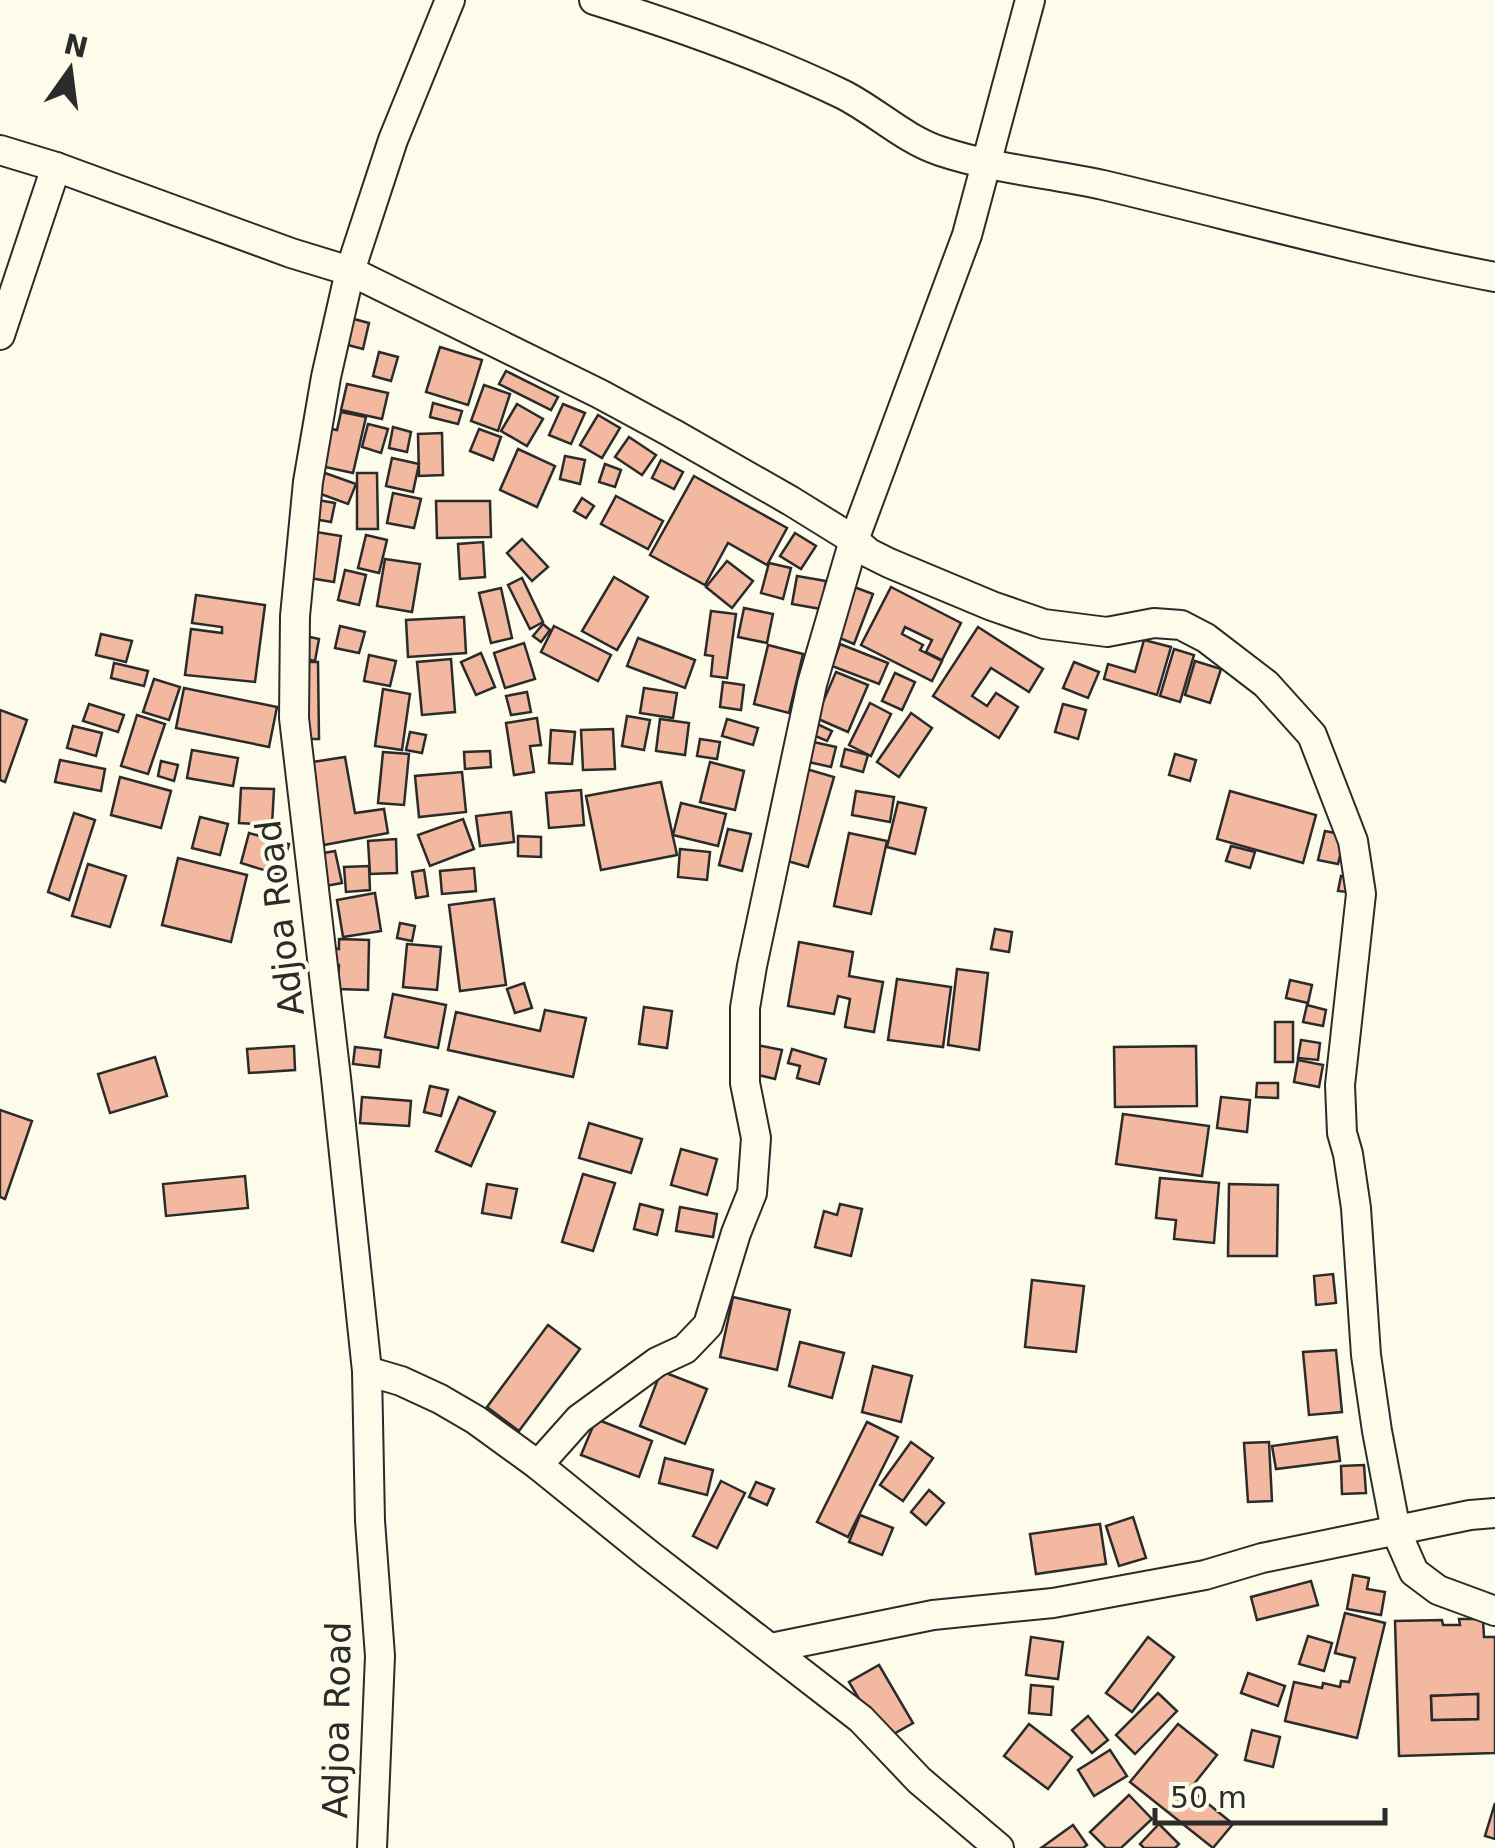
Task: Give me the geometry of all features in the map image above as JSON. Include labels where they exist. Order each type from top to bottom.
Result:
[{"type":"street","name":"Adjoa Road","points":[[372,1848],[380,1656],[370,1521],[367,1371],[294,718],[295,616],[308,482],[350,271],[393,140],[450,0]]},
{"type":"street","points":[[594,0],[720,44],[845,96],[936,150],[987,165],[1099,184],[1421,263],[1495,277]]},
{"type":"street","points":[[538,1465],[579,1419],[656,1362],[685,1349],[708,1325],[752,1193],[756,1138],[745,1083],[745,1008],[812,684],[854,540],[967,235],[1030,0]]},
{"type":"street","points":[[0,150],[350,271],[658,425],[791,500],[889,564],[1044,624],[1107,632],[1154,623],[1181,625],[1206,638],[1266,684],[1312,735],[1353,841],[1361,894],[1340,1085],[1342,1133],[1356,1208],[1366,1356],[1396,1531],[1414,1572],[1438,1590],[1495,1611]]},
{"type":"street","points":[[0,335],[56,167]]},
{"type":"street","points":[[367,1371],[401,1381],[440,1400],[476,1420],[538,1465],[861,1719],[919,1780],[999,1848]]},
{"type":"street","points":[[771,1648],[933,1616],[1053,1603],[1495,1512]]},
{"type":"building","points":[[350,318],[369,323],[363,349],[344,344]]},
{"type":"building","points":[[440,347],[482,360],[468,405],[426,392]]},
{"type":"building","points":[[379,352],[398,357],[391,381],[373,376]]},
{"type":"building","points":[[506,371],[558,397],[551,410],[499,384]]},
{"type":"building","points":[[347,384],[388,393],[382,419],[341,410]]},
{"type":"building","points":[[484,385],[510,394],[498,431],[471,421]]},
{"type":"building","points":[[433,403],[462,411],[458,424],[430,417]]},
{"type":"building","points":[[517,404],[543,419],[527,446],[501,431]]},
{"type":"building","points":[[563,404],[585,413],[571,444],[549,435]]},
{"type":"building","points":[[341,412],[366,417],[353,473],[321,466],[331,429],[337,430]]},
{"type":"building","points":[[598,415],[620,428],[602,458],[580,445]]},
{"type":"building","points":[[368,424],[388,429],[381,453],[362,447]]},
{"type":"building","points":[[393,427],[411,432],[407,452],[389,448]]},
{"type":"building","points":[[479,429],[501,437],[493,460],[470,451]]},
{"type":"building","points":[[442,433],[443,475],[419,476],[418,434]]},
{"type":"building","points":[[629,437],[656,455],[642,475],[615,457]]},
{"type":"building","points":[[518,449],[555,466],[537,507],[500,490]]},
{"type":"building","points":[[565,456],[585,460],[580,484],[560,479]]},
{"type":"building","points":[[392,458],[419,464],[413,492],[386,486]]},
{"type":"building","points":[[661,460],[683,472],[674,489],[652,478]]},
{"type":"building","points":[[605,464],[621,470],[615,487],[599,482]]},
{"type":"building","points":[[325,473],[356,484],[348,504],[318,493]]},
{"type":"building","points":[[357,473],[377,473],[378,529],[357,529]]},
{"type":"building","points":[[694,476],[787,528],[767,565],[728,543],[705,585],[650,555]]},
{"type":"building","points":[[393,493],[421,499],[414,528],[387,523]]},
{"type":"building","points":[[616,496],[663,521],[648,549],[601,524]]},
{"type":"building","points":[[582,498],[594,506],[586,518],[574,511]]},
{"type":"building","points":[[318,500],[335,503],[331,522],[314,519]]},
{"type":"building","points":[[436,501],[490,501],[491,537],[437,538]]},
{"type":"building","points":[[310,531],[341,536],[334,582],[303,577]]},
{"type":"building","points":[[795,533],[816,546],[801,569],[780,556]]},
{"type":"building","points":[[366,535],[387,540],[379,573],[358,568]]},
{"type":"building","points":[[522,539],[548,567],[532,581],[507,553]]},
{"type":"building","points":[[483,542],[485,577],[460,579],[458,544]]},
{"type":"building","points":[[385,559],[420,564],[412,612],[377,606]]},
{"type":"building","points":[[727,561],[753,581],[732,608],[706,587]]},
{"type":"building","points":[[769,563],[791,568],[783,599],[761,593]]},
{"type":"building","points":[[345,570],[366,575],[359,605],[338,600]]},
{"type":"building","points":[[797,576],[826,581],[821,609],[792,604]]},
{"type":"building","points":[[614,577],[648,597],[617,650],[582,631]]},
{"type":"building","points":[[522,578],[543,622],[530,629],[508,585]]},
{"type":"building","points":[[854,587],[873,594],[854,644],[835,636]]},
{"type":"building","points":[[891,587],[961,623],[942,660],[926,652],[932,640],[905,627],[902,634],[923,645],[920,650],[942,661],[932,681],[861,645]]},
{"type":"building","points":[[501,588],[512,638],[491,643],[479,593]]},
{"type":"building","points":[[196,595],[265,605],[255,682],[185,675],[191,629],[222,633],[222,627],[192,623]]},
{"type":"building","points":[[744,608],[773,614],[767,643],[738,637]]},
{"type":"building","points":[[711,611],[736,614],[727,678],[711,676],[713,656],[705,655]]},
{"type":"building","points":[[464,617],[466,653],[408,657],[406,620]]},
{"type":"building","points":[[543,624],[550,630],[541,642],[533,636]]},
{"type":"building","points":[[340,626],[365,632],[359,653],[335,648]]},
{"type":"building","points":[[554,626],[611,655],[598,681],[541,652]]},
{"type":"building","points":[[978,627],[1043,669],[1029,692],[991,668],[972,696],[987,706],[996,693],[1018,707],[999,738],[933,696]]},
{"type":"building","points":[[101,634],[132,641],[126,662],[96,655]]},
{"type":"building","points":[[301,635],[319,639],[315,661],[297,657]]},
{"type":"building","points":[[638,638],[695,660],[685,688],[627,666]]},
{"type":"building","points":[[1144,640],[1171,647],[1157,695],[1104,679],[1108,664],[1135,672]]},
{"type":"building","points":[[524,643],[535,679],[505,688],[494,653]]},
{"type":"building","points":[[840,644],[888,663],[879,684],[832,666]]},
{"type":"building","points":[[768,645],[803,654],[789,713],[754,704]]},
{"type":"building","points":[[1174,649],[1194,655],[1180,702],[1160,696]]},
{"type":"building","points":[[481,653],[495,687],[476,695],[461,662]]},
{"type":"building","points":[[369,655],[396,661],[390,686],[364,681]]},
{"type":"building","points":[[451,659],[455,712],[422,715],[417,662]]},
{"type":"building","points":[[1195,661],[1221,669],[1210,703],[1185,695]]},
{"type":"building","points":[[301,662],[318,662],[319,739],[302,739]]},
{"type":"building","points":[[1074,662],[1099,672],[1088,698],[1063,688]]},
{"type":"building","points":[[114,663],[148,671],[144,686],[111,678]]},
{"type":"building","points":[[836,672],[868,685],[848,732],[816,718]]},
{"type":"building","points":[[895,673],[915,682],[902,710],[882,701]]},
{"type":"building","points":[[154,679],[180,687],[169,720],[143,712]]},
{"type":"building","points":[[723,682],[744,685],[741,710],[720,707]]},
{"type":"building","points":[[184,688],[277,707],[269,747],[176,728]]},
{"type":"building","points":[[644,688],[677,693],[673,718],[640,713]]},
{"type":"building","points":[[383,689],[410,694],[402,750],[375,746]]},
{"type":"building","points":[[527,692],[531,712],[511,715],[506,696]]},
{"type":"building","points":[[870,703],[891,714],[871,756],[849,745]]},
{"type":"building","points":[[89,704],[124,715],[118,732],[83,721]]},
{"type":"building","points":[[1063,704],[1086,710],[1078,739],[1055,732]]},
{"type":"building","points":[[0,710],[27,720],[5,782],[0,780]]},
{"type":"building","points":[[911,713],[932,728],[899,777],[877,762]]},
{"type":"building","points":[[137,715],[165,724],[148,774],[121,766]]},
{"type":"building","points":[[627,716],[650,720],[644,750],[622,746]]},
{"type":"building","points":[[537,718],[541,745],[530,746],[534,772],[514,775],[506,723]]},
{"type":"building","points":[[660,719],[689,723],[685,755],[656,751]]},
{"type":"building","points":[[727,719],[758,728],[753,745],[722,736]]},
{"type":"building","points":[[811,721],[832,731],[827,741],[806,732]]},
{"type":"building","points":[[73,726],[102,733],[96,756],[67,748]]},
{"type":"building","points":[[613,729],[615,769],[583,770],[581,730]]},
{"type":"building","points":[[551,730],[575,732],[572,764],[549,763]]},
{"type":"building","points":[[410,732],[426,735],[422,753],[406,750]]},
{"type":"building","points":[[700,739],[720,742],[717,759],[697,756]]},
{"type":"building","points":[[809,741],[836,747],[831,767],[804,761]]},
{"type":"building","points":[[845,749],[868,755],[863,772],[841,766]]},
{"type":"building","points":[[192,750],[238,758],[233,786],[187,778]]},
{"type":"building","points":[[490,751],[491,767],[465,769],[464,752]]},
{"type":"building","points":[[383,752],[409,754],[404,805],[378,803]]},
{"type":"building","points":[[1175,754],[1196,760],[1190,781],[1169,775]]},
{"type":"building","points":[[345,757],[355,813],[384,809],[388,833],[324,845],[306,763]]},
{"type":"building","points":[[60,760],[105,769],[101,791],[55,782]]},
{"type":"building","points":[[161,761],[178,765],[174,781],[158,776]]},
{"type":"building","points":[[710,762],[744,771],[735,810],[700,802]]},
{"type":"building","points":[[803,768],[834,777],[808,867],[777,858]]},
{"type":"building","points":[[462,772],[466,812],[419,817],[415,776]]},
{"type":"building","points":[[120,777],[171,791],[161,828],[111,815]]},
{"type":"building","points":[[661,782],[677,855],[601,870],[586,796]]},
{"type":"building","points":[[241,788],[274,789],[272,825],[239,823]]},
{"type":"building","points":[[581,790],[584,825],[549,828],[546,793]]},
{"type":"building","points":[[856,791],[894,797],[890,822],[852,815]]},
{"type":"building","points":[[1230,791],[1316,815],[1303,863],[1217,839]]},
{"type":"building","points":[[898,802],[926,808],[915,854],[887,847]]},
{"type":"building","points":[[681,803],[726,814],[718,846],[673,835]]},
{"type":"building","points":[[511,812],[514,842],[480,846],[476,816]]},
{"type":"building","points":[[74,813],[95,820],[69,900],[48,892]]},
{"type":"building","points":[[200,817],[228,824],[220,855],[192,848]]},
{"type":"building","points":[[463,819],[474,849],[430,866],[418,835]]},
{"type":"building","points":[[728,829],[751,834],[742,871],[719,865]]},
{"type":"building","points":[[1325,831],[1345,835],[1338,864],[1318,860]]},
{"type":"building","points":[[249,833],[289,844],[280,875],[241,863]]},
{"type":"building","points":[[849,833],[887,841],[871,914],[834,906]]},
{"type":"building","points":[[518,836],[541,837],[541,857],[518,856]]},
{"type":"building","points":[[396,839],[397,873],[370,874],[368,841]]},
{"type":"building","points":[[1231,846],[1255,852],[1250,868],[1226,861]]},
{"type":"building","points":[[680,849],[710,852],[707,880],[678,877]]},
{"type":"building","points":[[335,851],[342,883],[320,887],[313,855]]},
{"type":"building","points":[[178,858],[247,875],[231,942],[162,925]]},
{"type":"building","points":[[88,864],[126,876],[110,927],[72,916]]},
{"type":"building","points":[[369,866],[370,890],[346,892],[344,867]]},
{"type":"building","points":[[474,868],[476,891],[442,894],[440,871]]},
{"type":"building","points":[[424,870],[428,896],[416,898],[412,872]]},
{"type":"building","points":[[1341,876],[1351,878],[1347,892],[1338,891]]},
{"type":"building","points":[[375,893],[381,931],[343,937],[337,900]]},
{"type":"building","points":[[494,899],[506,985],[460,991],[449,905]]},
{"type":"building","points":[[400,923],[415,926],[412,941],[397,938]]},
{"type":"building","points":[[995,929],[1012,932],[1009,952],[991,949]]},
{"type":"building","points":[[339,939],[369,940],[368,990],[338,989],[339,965],[330,965],[331,948],[339,949]]},
{"type":"building","points":[[799,942],[853,952],[849,976],[883,982],[874,1032],[845,1027],[850,999],[838,996],[834,1014],[788,1006]]},
{"type":"building","points":[[407,944],[441,947],[437,990],[403,987]]},
{"type":"building","points":[[957,969],[988,973],[979,1050],[948,1045]]},
{"type":"building","points":[[897,979],[951,987],[943,1047],[888,1040]]},
{"type":"building","points":[[1290,980],[1312,985],[1308,1003],[1286,998]]},
{"type":"building","points":[[524,983],[532,1008],[515,1013],[507,989]]},
{"type":"building","points":[[393,994],[446,1005],[438,1048],[385,1037]]},
{"type":"building","points":[[1307,1005],[1326,1010],[1323,1026],[1303,1022]]},
{"type":"building","points":[[644,1007],[672,1011],[667,1048],[639,1044]]},
{"type":"building","points":[[545,1010],[586,1018],[573,1077],[448,1050],[456,1012],[540,1031]]},
{"type":"building","points":[[1275,1022],[1293,1022],[1293,1062],[1275,1062]]},
{"type":"building","points":[[1301,1040],[1320,1043],[1318,1060],[1298,1058]]},
{"type":"building","points":[[757,1045],[782,1050],[775,1079],[750,1073]]},
{"type":"building","points":[[294,1046],[295,1070],[249,1073],[247,1049]]},
{"type":"building","points":[[1196,1046],[1197,1106],[1115,1107],[1114,1047]]},
{"type":"building","points":[[355,1047],[381,1050],[379,1067],[353,1064]]},
{"type":"building","points":[[792,1049],[826,1059],[819,1084],[797,1078],[800,1066],[788,1063]]},
{"type":"building","points":[[155,1057],[167,1096],[110,1113],[98,1074]]},
{"type":"building","points":[[1298,1060],[1323,1065],[1319,1087],[1294,1082]]},
{"type":"building","points":[[1257,1083],[1278,1083],[1278,1098],[1256,1097]]},
{"type":"building","points":[[430,1086],[448,1090],[441,1116],[424,1112]]},
{"type":"building","points":[[362,1097],[411,1101],[409,1126],[360,1123]]},
{"type":"building","points":[[459,1097],[495,1112],[471,1166],[436,1151]]},
{"type":"building","points":[[1221,1097],[1250,1100],[1247,1132],[1217,1128]]},
{"type":"building","points":[[0,1110],[32,1121],[5,1199],[0,1197]]},
{"type":"building","points":[[1123,1114],[1209,1126],[1202,1176],[1116,1164]]},
{"type":"building","points":[[589,1123],[642,1139],[631,1173],[579,1158]]},
{"type":"building","points":[[681,1149],[717,1159],[707,1195],[671,1185]]},
{"type":"building","points":[[583,1174],[615,1183],[593,1251],[562,1242]]},
{"type":"building","points":[[245,1176],[248,1208],[166,1216],[163,1184]]},
{"type":"building","points":[[1160,1178],[1219,1183],[1214,1243],[1174,1239],[1176,1220],[1156,1218]]},
{"type":"building","points":[[487,1184],[517,1189],[511,1218],[482,1213]]},
{"type":"building","points":[[1229,1184],[1278,1185],[1277,1256],[1228,1256]]},
{"type":"building","points":[[640,1204],[663,1210],[657,1235],[634,1229]]},
{"type":"building","points":[[840,1204],[862,1209],[851,1256],[815,1247],[824,1211],[837,1215]]},
{"type":"building","points":[[680,1207],[717,1214],[713,1237],[676,1231]]},
{"type":"building","points":[[1333,1274],[1336,1303],[1316,1305],[1314,1276]]},
{"type":"building","points":[[1032,1280],[1084,1286],[1076,1352],[1025,1347]]},
{"type":"building","points":[[733,1297],[790,1310],[777,1370],[720,1357]]},
{"type":"building","points":[[548,1325],[580,1349],[519,1431],[487,1407]]},
{"type":"building","points":[[800,1342],[844,1353],[832,1398],[789,1386]]},
{"type":"building","points":[[1336,1350],[1342,1412],[1309,1415],[1303,1352]]},
{"type":"building","points":[[873,1366],[912,1376],[901,1422],[862,1412]]},
{"type":"building","points":[[661,1371],[707,1389],[685,1444],[640,1426]]},
{"type":"building","points":[[596,1419],[652,1441],[639,1477],[581,1455]]},
{"type":"building","points":[[867,1422],[898,1437],[848,1537],[817,1522]]},
{"type":"building","points":[[1337,1437],[1340,1461],[1276,1469],[1272,1446]]},
{"type":"building","points":[[911,1442],[933,1458],[903,1501],[880,1485]]},
{"type":"building","points":[[1269,1442],[1272,1501],[1248,1502],[1244,1443]]},
{"type":"building","points":[[665,1458],[713,1470],[707,1495],[659,1483]]},
{"type":"building","points":[[1364,1465],[1366,1493],[1342,1494],[1341,1466]]},
{"type":"building","points":[[721,1481],[745,1493],[717,1548],[693,1536]]},
{"type":"building","points":[[756,1482],[774,1489],[767,1505],[749,1497]]},
{"type":"building","points":[[929,1490],[944,1503],[926,1525],[911,1512]]},
{"type":"building","points":[[860,1515],[893,1528],[882,1555],[849,1542]]},
{"type":"building","points":[[1133,1517],[1146,1558],[1119,1566],[1106,1526]]},
{"type":"building","points":[[1100,1524],[1106,1564],[1036,1574],[1030,1534]]},
{"type":"building","points":[[1353,1575],[1369,1578],[1367,1589],[1385,1592],[1381,1615],[1347,1609]]},
{"type":"building","points":[[1311,1581],[1318,1605],[1257,1620],[1251,1597]]},
{"type":"building","points":[[1345,1613],[1385,1623],[1357,1738],[1285,1721],[1294,1682],[1322,1688],[1323,1683],[1340,1687],[1341,1681],[1349,1682],[1355,1658],[1335,1653]]},
{"type":"building","points":[[1459,1619],[1483,1619],[1484,1637],[1495,1637],[1495,1753],[1399,1756],[1395,1621],[1442,1620],[1443,1625],[1460,1625]],"holes":[[[1478,1694],[1478,1719],[1432,1720],[1431,1696]]]},
{"type":"building","points":[[1308,1636],[1332,1643],[1324,1671],[1299,1664]]},
{"type":"building","points":[[1031,1637],[1063,1642],[1058,1679],[1026,1675]]},
{"type":"building","points":[[1148,1637],[1174,1657],[1132,1712],[1106,1693]]},
{"type":"building","points":[[879,1665],[913,1723],[883,1740],[849,1682]]},
{"type":"building","points":[[1248,1673],[1285,1686],[1278,1706],[1241,1693]]},
{"type":"building","points":[[1031,1685],[1053,1687],[1051,1715],[1029,1713]]},
{"type":"building","points":[[1158,1693],[1177,1711],[1135,1754],[1116,1735]]},
{"type":"building","points":[[1478,1694],[1478,1719],[1432,1720],[1431,1696]]},
{"type":"building","points":[[1088,1716],[1108,1740],[1092,1753],[1072,1730]]},
{"type":"building","points":[[1029,1724],[1072,1757],[1048,1789],[1004,1756]]},
{"type":"building","points":[[1178,1724],[1217,1755],[1190,1789],[1233,1824],[1213,1848],[1130,1782]]},
{"type":"building","points":[[1252,1730],[1280,1737],[1273,1767],[1245,1760]]},
{"type":"building","points":[[1110,1750],[1127,1776],[1094,1796],[1078,1770]]},
{"type":"building","points":[[1129,1795],[1152,1819],[1121,1848],[1106,1848],[1090,1832]]},
{"type":"building","points":[[1495,1803],[1495,1839],[1485,1836]]},
{"type":"building","points":[[1159,1824],[1179,1844],[1175,1848],[1144,1848],[1140,1844]]},
{"type":"building","points":[[1073,1825],[1087,1845],[1083,1848],[1041,1848]]}]
